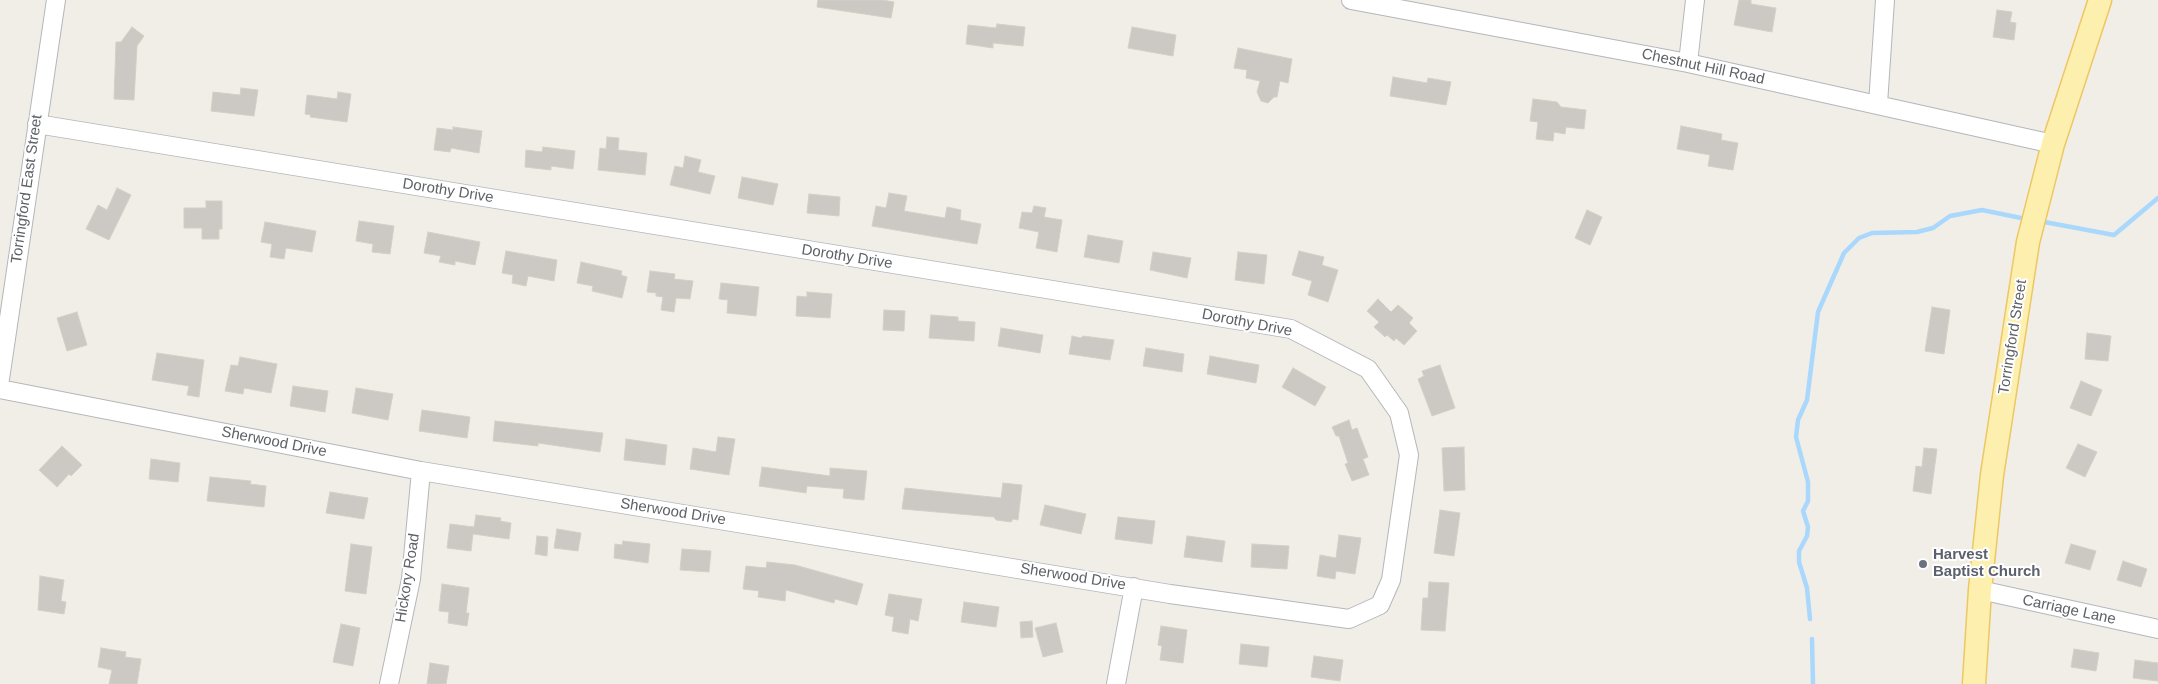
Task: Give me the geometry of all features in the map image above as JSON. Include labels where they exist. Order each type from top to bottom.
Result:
[{"type":"main road","name":"Torringford Street","points":[[1974,684],[1980,590],[1992,474],[2016,307],[2033,222],[2053,144],[2100,0]]},
{"type":"street","name":"Torringford East Street","points":[[0,379],[56,0]]},
{"type":"street","name":"Chestnut Hill Road","points":[[1351,0],[1688,63],[2053,144]]},
{"type":"street","points":[[1688,63],[1695,0]]},
{"type":"street","points":[[1878,104],[1885,0]]},
{"type":"street","name":"Dorothy Drive","points":[[37,124],[1291,329],[1368,369],[1399,412],[1409,455],[1391,580],[1380,605],[1349,619]]},
{"type":"street","name":"Sherwood Drive","points":[[0,389],[421,471],[1134,587],[1349,619]]},
{"type":"street","name":"Hickory Road","points":[[389,684],[411,579],[421,471]]},
{"type":"street","points":[[1116,684],[1134,587]]},
{"type":"street","name":"Carriage Lane","points":[[1980,590],[2158,629]]},
{"type":"building","points":[[818,0],[882,0],[894,2],[891,18],[817,7]]},
{"type":"building","points":[[1739,0],[1751,0],[1751,4],[1776,8],[1772,32],[1734,25]]},
{"type":"building","points":[[1997,10],[2012,12],[2010,22],[2016,23],[2014,40],[1993,37]]},
{"type":"building","points":[[997,24],[1025,27],[1023,46],[993,43],[993,48],[966,44],[968,25],[996,28]]},
{"type":"building","points":[[132,27],[144,36],[137,46],[134,100],[114,99],[116,42],[121,42]]},
{"type":"building","points":[[1132,27],[1176,35],[1173,56],[1128,48]]},
{"type":"building","points":[[1238,48],[1292,59],[1288,83],[1280,81],[1277,97],[1274,97],[1268,103],[1261,101],[1257,92],[1260,81],[1246,78],[1247,70],[1234,68]]},
{"type":"building","points":[[1393,77],[1427,83],[1428,78],[1451,82],[1446,105],[1390,96]]},
{"type":"building","points":[[241,88],[258,90],[254,116],[211,111],[213,92],[240,95]]},
{"type":"building","points":[[338,92],[351,94],[347,122],[310,117],[311,115],[305,114],[307,95],[337,99]]},
{"type":"building","points":[[1533,99],[1557,102],[1561,107],[1586,110],[1584,129],[1566,127],[1565,134],[1554,132],[1553,141],[1536,139],[1538,122],[1530,121]]},
{"type":"building","points":[[1681,126],[1722,134],[1721,140],[1738,143],[1733,170],[1708,166],[1710,155],[1677,149]]},
{"type":"building","points":[[453,127],[482,131],[479,153],[451,148],[450,152],[434,150],[437,128],[453,130]]},
{"type":"building","points":[[607,137],[619,138],[618,150],[647,153],[645,175],[598,170],[600,148],[606,149]]},
{"type":"building","points":[[543,147],[575,151],[573,169],[551,166],[551,170],[525,167],[526,150],[542,152]]},
{"type":"building","points":[[685,156],[701,160],[698,172],[715,176],[710,194],[670,185],[675,166],[683,168]]},
{"type":"building","points":[[742,177],[778,184],[773,205],[738,198]]},
{"type":"building","points":[[117,188],[131,195],[109,240],[86,229],[98,205],[107,210]]},
{"type":"building","points":[[889,193],[907,196],[904,211],[945,218],[947,207],[961,210],[960,220],[981,224],[977,244],[872,226],[876,206],[886,208]]},
{"type":"building","points":[[809,194],[840,197],[839,216],[807,213]]},
{"type":"building","points":[[206,201],[222,201],[222,229],[219,229],[219,239],[202,239],[202,228],[184,228],[184,208],[206,208]]},
{"type":"building","points":[[1034,206],[1046,208],[1044,217],[1062,220],[1057,252],[1036,248],[1039,232],[1019,228],[1022,212],[1032,213]]},
{"type":"building","points":[[1587,210],[1602,217],[1590,245],[1575,238]]},
{"type":"building","points":[[359,221],[394,226],[390,254],[372,252],[373,244],[356,241]]},
{"type":"building","points":[[265,222],[316,231],[312,252],[286,248],[284,259],[270,257],[272,244],[261,242]]},
{"type":"building","points":[[428,232],[480,242],[475,265],[455,261],[455,265],[439,262],[441,256],[424,253]]},
{"type":"building","points":[[1088,235],[1123,241],[1119,263],[1084,257]]},
{"type":"building","points":[[506,251],[557,260],[554,281],[528,276],[526,286],[512,283],[513,275],[502,273]]},
{"type":"building","points":[[1299,251],[1324,257],[1322,265],[1338,270],[1328,302],[1308,295],[1312,281],[1292,275]]},
{"type":"building","points":[[1153,252],[1191,258],[1187,278],[1150,270]]},
{"type":"building","points":[[1238,252],[1267,255],[1264,284],[1235,280]]},
{"type":"building","points":[[581,262],[622,271],[621,275],[627,277],[622,298],[592,291],[593,286],[577,283]]},
{"type":"building","points":[[650,271],[675,274],[674,279],[693,281],[690,299],[676,298],[674,312],[661,310],[663,297],[656,296],[656,293],[647,292]]},
{"type":"building","points":[[721,283],[759,287],[756,316],[727,313],[728,300],[719,299]]},
{"type":"building","points":[[807,292],[832,294],[830,318],[796,316],[797,296],[807,297]]},
{"type":"building","points":[[1378,299],[1391,312],[1398,305],[1413,318],[1409,323],[1417,331],[1404,345],[1396,338],[1394,341],[1387,335],[1385,337],[1374,327],[1379,322],[1367,311]]},
{"type":"building","points":[[1932,307],[1950,310],[1944,354],[1925,351]]},
{"type":"building","points":[[884,310],[905,311],[904,331],[883,330]]},
{"type":"building","points":[[77,312],[87,345],[67,351],[57,318]]},
{"type":"building","points":[[931,315],[958,317],[958,321],[975,322],[974,341],[929,338]]},
{"type":"building","points":[[1001,328],[1043,335],[1040,353],[998,346]]},
{"type":"building","points":[[2087,333],[2111,336],[2108,361],[2085,359]]},
{"type":"building","points":[[1072,336],[1114,340],[1110,360],[1069,354]]},
{"type":"building","points":[[1146,348],[1184,354],[1182,372],[1143,366]]},
{"type":"building","points":[[157,353],[204,360],[199,397],[187,395],[189,386],[152,380]]},
{"type":"building","points":[[1210,356],[1259,365],[1256,383],[1207,374]]},
{"type":"building","points":[[240,357],[277,364],[271,393],[244,388],[243,394],[225,391],[231,365],[238,366]]},
{"type":"building","points":[[1440,365],[1455,408],[1432,416],[1418,379],[1424,376],[1422,371]]},
{"type":"building","points":[[1293,368],[1326,387],[1315,406],[1282,387]]},
{"type":"building","points":[[2081,381],[2102,390],[2091,416],[2070,408]]},
{"type":"building","points":[[293,386],[328,391],[325,412],[290,406]]},
{"type":"building","points":[[356,388],[393,394],[388,420],[352,413]]},
{"type":"building","points":[[422,410],[470,417],[467,438],[419,431]]},
{"type":"building","points":[[1349,420],[1352,430],[1357,428],[1368,457],[1363,459],[1369,475],[1352,481],[1345,464],[1348,463],[1339,436],[1336,436],[1332,427]]},
{"type":"building","points":[[495,421],[603,433],[600,452],[538,443],[538,446],[493,441]]},
{"type":"building","points":[[718,437],[735,439],[729,475],[690,469],[693,448],[716,452]]},
{"type":"building","points":[[626,439],[667,445],[665,465],[624,460]]},
{"type":"building","points":[[2078,444],[2097,452],[2085,477],[2066,468]]},
{"type":"building","points":[[62,446],[82,465],[71,476],[69,474],[57,487],[39,470]]},
{"type":"building","points":[[1464,447],[1465,490],[1444,491],[1442,448]]},
{"type":"building","points":[[1924,448],[1937,449],[1931,494],[1913,491],[1916,466],[1922,467]]},
{"type":"building","points":[[151,459],[180,463],[178,482],[149,479]]},
{"type":"building","points":[[762,467],[830,476],[830,468],[867,471],[864,500],[843,498],[844,489],[807,486],[806,493],[759,486]]},
{"type":"building","points":[[210,477],[251,481],[250,484],[266,486],[264,507],[207,501]]},
{"type":"building","points":[[1003,483],[1022,485],[1018,520],[1013,519],[1011,522],[996,520],[994,517],[902,509],[905,488],[1001,498]]},
{"type":"building","points":[[330,492],[368,498],[364,519],[326,513]]},
{"type":"building","points":[[1045,505],[1086,514],[1081,534],[1040,525]]},
{"type":"building","points":[[1440,510],[1460,513],[1454,556],[1434,553]]},
{"type":"building","points":[[476,515],[501,518],[500,521],[511,523],[509,539],[473,534],[471,551],[447,548],[450,524],[474,527]]},
{"type":"building","points":[[1118,517],[1155,521],[1152,544],[1115,539]]},
{"type":"building","points":[[557,529],[581,533],[578,551],[554,548]]},
{"type":"building","points":[[1339,535],[1361,538],[1355,574],[1336,571],[1335,579],[1317,576],[1320,555],[1336,558]]},
{"type":"building","points":[[537,536],[548,537],[547,556],[535,554]]},
{"type":"building","points":[[1187,536],[1225,541],[1222,562],[1184,557]]},
{"type":"building","points":[[623,541],[650,544],[648,563],[614,558],[615,544],[622,545]]},
{"type":"building","points":[[351,544],[372,547],[366,594],[345,591]]},
{"type":"building","points":[[1252,544],[1289,546],[1287,569],[1251,567]]},
{"type":"building","points":[[2071,544],[2096,551],[2090,570],[2065,563]]},
{"type":"building","points":[[682,549],[711,551],[709,572],[680,570]]},
{"type":"building","points":[[2123,561],[2147,569],[2141,587],[2117,580]]},
{"type":"building","points":[[767,562],[795,565],[863,584],[857,605],[835,599],[834,603],[786,590],[785,601],[758,597],[759,591],[743,589],[746,566],[766,568]]},
{"type":"building","points":[[40,576],[64,580],[61,601],[66,602],[64,614],[38,610]]},
{"type":"building","points":[[1429,582],[1449,583],[1445,631],[1421,630],[1423,598],[1428,598]]},
{"type":"building","points":[[442,584],[469,588],[466,613],[469,613],[467,626],[448,623],[449,612],[439,611]]},
{"type":"building","points":[[889,594],[922,599],[918,621],[910,619],[908,634],[892,631],[894,617],[885,615]]},
{"type":"building","points":[[964,602],[999,607],[996,627],[961,622]]},
{"type":"building","points":[[1032,621],[1033,637],[1021,638],[1020,622]]},
{"type":"building","points":[[1056,623],[1063,652],[1043,657],[1035,628]]},
{"type":"building","points":[[341,624],[360,628],[353,666],[333,662]]},
{"type":"building","points":[[1161,626],[1187,630],[1183,663],[1160,660],[1162,646],[1158,645]]},
{"type":"building","points":[[1241,644],[1269,647],[1267,667],[1239,664]]},
{"type":"building","points":[[101,648],[126,652],[125,657],[141,659],[137,684],[109,684],[112,670],[98,667]]},
{"type":"building","points":[[2074,649],[2099,653],[2096,671],[2071,667]]},
{"type":"building","points":[[1314,656],[1343,660],[1340,681],[1311,677]]},
{"type":"building","points":[[2135,660],[2158,663],[2158,681],[2133,678]]},
{"type":"building","points":[[430,663],[449,666],[446,684],[427,684]]},
{"type":"waterway","points":[[2039,221],[2114,235],[2158,198]]},
{"type":"waterway","points":[[1810,619],[1807,588],[1799,562],[1799,551],[1807,536],[1808,527],[1803,511],[1808,501],[1808,482],[1796,437],[1798,420],[1807,400],[1818,312],[1844,253],[1859,238],[1872,233],[1917,232],[1933,228],[1950,216],[1982,210],[2026,219]]},
{"type":"waterway","points":[[1812,639],[1813,684]]},
{"type":"place","name":"Harvest Baptist Church","points":[[1923,564]]}]
